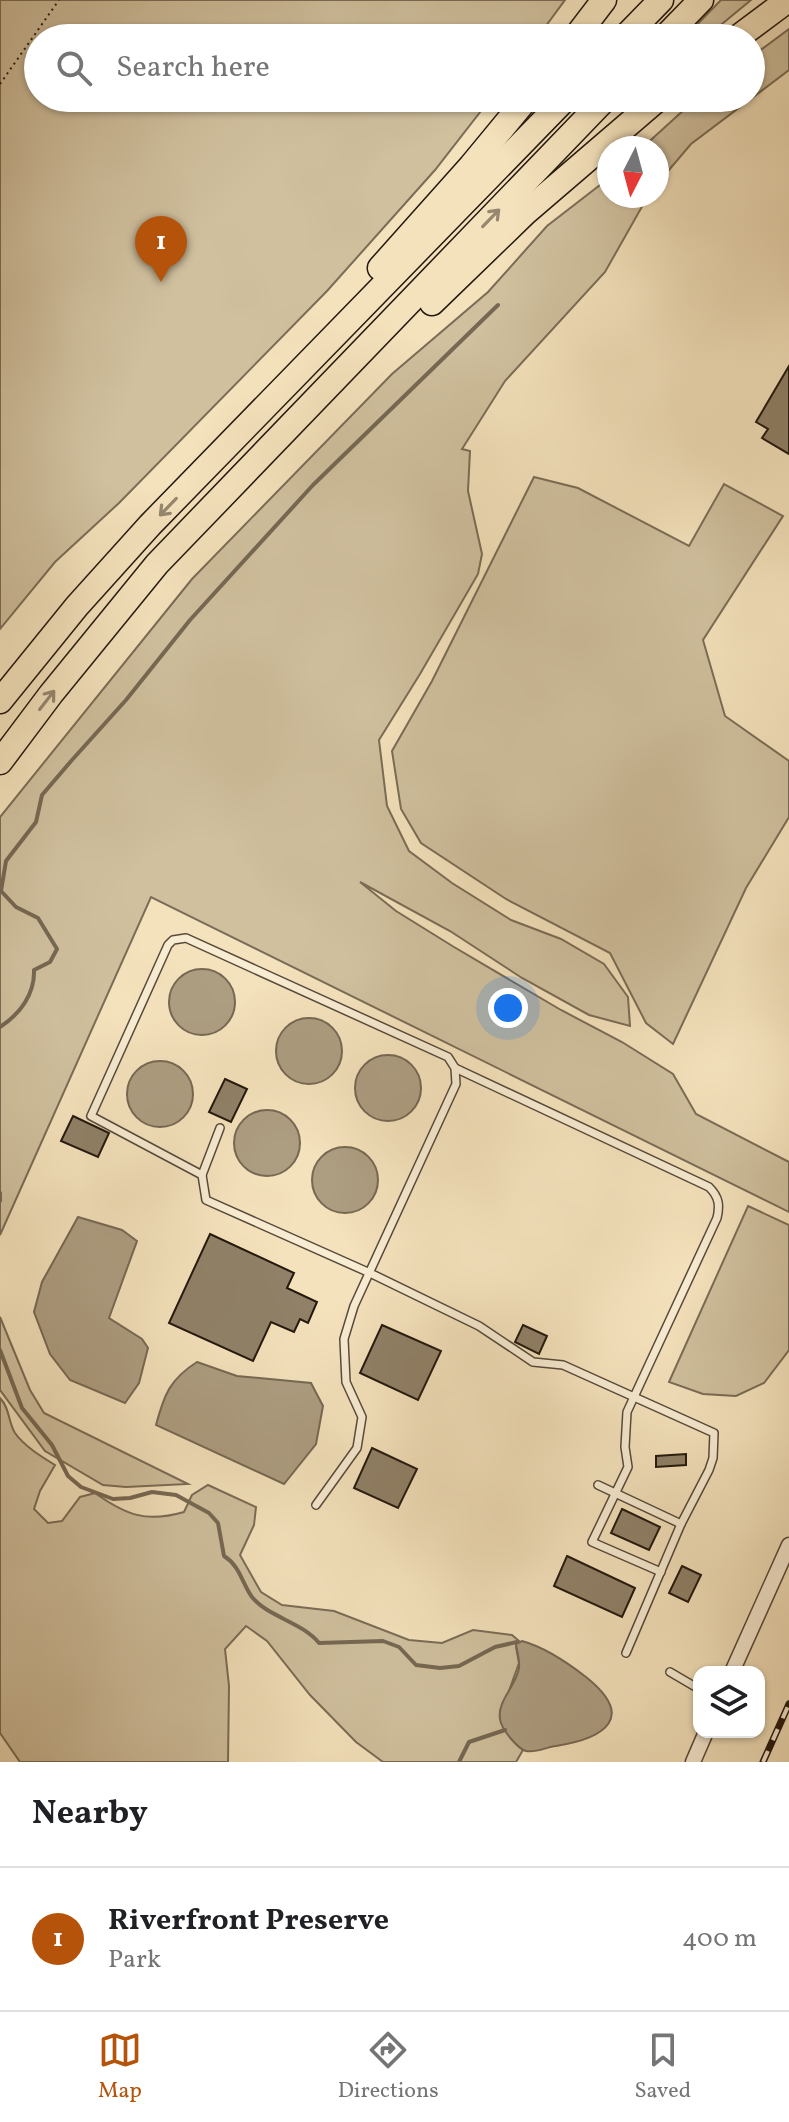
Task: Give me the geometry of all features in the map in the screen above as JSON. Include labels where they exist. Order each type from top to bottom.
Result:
[{"type":"highway","points":[[586,24],[604,0]]},
{"type":"highway","points":[[638,24],[661,0]]},
{"type":"highway","points":[[678,24],[701,0]]},
{"type":"highway","points":[[756,24],[788,0]]},
{"type":"highway","points":[[222,451],[300,353],[438,204],[515,112]]},
{"type":"highway","points":[[0,701],[114,564],[552,112]]},
{"type":"highway","points":[[0,762],[157,564],[592,112]]},
{"type":"highway","points":[[111,621],[169,568],[279,454],[489,247],[642,112]]},
{"type":"street","points":[[735,1666],[789,1545]]},
{"type":"street","points":[[693,1762],[703,1738]]},
{"type":"lane","points":[[202,1175],[91,1116],[168,945],[173,940],[186,938],[291,985],[448,1057],[455,1068],[456,1084],[354,1306],[344,1339],[346,1382],[362,1417],[357,1448],[316,1505]]},
{"type":"lane","points":[[455,1068],[709,1187],[717,1195],[717,1218],[627,1412],[625,1447],[628,1467],[592,1542],[661,1572]]},
{"type":"lane","points":[[220,1128],[202,1175],[206,1200],[370,1273],[479,1326],[533,1362],[563,1365],[714,1433],[713,1458],[626,1653]]},
{"type":"lane","points":[[598,1485],[681,1524]]},
{"type":"lane","points":[[670,1672],[693,1685]]},
{"type":"path","points":[[42,24],[59,0]]},
{"type":"path","points":[[0,84],[24,50]]},
{"type":"shaded area","points":[[0,0],[565,0],[547,24],[24,24],[24,112],[480,112],[435,170],[327,291],[119,503],[55,562],[0,629]]},
{"type":"shaded area","points":[[721,0],[751,0],[722,24],[698,24]]},
{"type":"shaded area","points":[[789,29],[789,70],[765,88],[765,47]]},
{"type":"shaded area","points":[[682,112],[733,112],[691,144],[669,170],[669,136],[655,136]]},
{"type":"shaded area","points":[[597,187],[597,208],[641,208],[605,272],[505,381],[462,449],[470,451],[468,491],[482,554],[478,574],[379,740],[387,806],[409,851],[452,883],[511,920],[561,939],[604,964],[628,997],[630,1026],[589,1015],[522,978],[450,931],[360,882],[396,911],[454,947],[673,1074],[696,1114],[789,1162],[789,1212],[151,897],[0,1235],[0,817],[192,579],[392,374],[488,292],[547,226]]},
{"type":"shaded area","points":[[534,477],[578,488],[689,546],[724,484],[783,516],[703,640],[725,716],[789,761],[789,817],[746,888],[673,1044],[646,1023],[610,953],[506,899],[421,843],[401,809],[392,751],[432,681]]},
{"type":"shaded area","points":[[202,969],[215,972],[225,979],[232,989],[235,1002],[232,1015],[225,1025],[215,1032],[202,1035],[189,1032],[179,1025],[172,1015],[169,1002],[172,989],[179,979],[189,972]]},
{"type":"shaded area","points":[[309,1018],[322,1021],[332,1028],[339,1038],[342,1051],[339,1064],[332,1074],[322,1081],[309,1084],[296,1081],[286,1074],[279,1064],[276,1051],[279,1038],[286,1028],[296,1021]]},
{"type":"shaded area","points":[[388,1055],[401,1058],[411,1065],[418,1075],[421,1088],[418,1101],[411,1111],[401,1118],[388,1121],[375,1118],[365,1111],[358,1101],[355,1088],[358,1075],[365,1065],[375,1058]]},
{"type":"shaded area","points":[[160,1061],[173,1064],[183,1071],[190,1081],[193,1094],[190,1107],[183,1117],[173,1124],[160,1127],[147,1124],[137,1117],[130,1107],[127,1094],[130,1081],[137,1071],[147,1064]]},
{"type":"shaded area","points":[[267,1110],[280,1113],[290,1120],[297,1130],[300,1143],[297,1156],[290,1166],[280,1173],[267,1176],[254,1173],[244,1166],[237,1156],[234,1143],[237,1130],[244,1120],[254,1113]]},
{"type":"shaded area","points":[[345,1147],[358,1150],[368,1157],[375,1167],[378,1180],[375,1193],[368,1203],[358,1210],[345,1213],[332,1210],[322,1203],[315,1193],[312,1180],[315,1167],[322,1157],[332,1150]]},
{"type":"shaded area","points":[[748,1206],[789,1225],[789,1350],[764,1383],[736,1396],[703,1394],[669,1382]]},
{"type":"shaded area","points":[[78,1217],[122,1230],[137,1241],[109,1318],[142,1339],[148,1348],[139,1383],[125,1403],[70,1380],[50,1354],[34,1312],[42,1282]]},
{"type":"shaded area","points":[[0,1317],[30,1390],[44,1413],[188,1484],[103,1485],[45,1451],[0,1390]]},
{"type":"shaded area","points":[[197,1362],[237,1376],[311,1383],[323,1406],[316,1444],[284,1484],[156,1425],[169,1389],[180,1375]]},
{"type":"shaded area","points":[[0,1398],[19,1438],[55,1465],[34,1509],[48,1523],[62,1521],[80,1497],[95,1493],[137,1515],[158,1517],[184,1512],[192,1495],[208,1485],[256,1507],[254,1525],[240,1555],[261,1592],[282,1605],[334,1611],[409,1640],[442,1643],[473,1630],[512,1635],[519,1641],[516,1647],[519,1663],[509,1691],[508,1734],[523,1750],[516,1762],[383,1762],[356,1742],[310,1695],[267,1641],[246,1626],[225,1649],[229,1686],[228,1762],[20,1762],[0,1733]]},
{"type":"shaded area","points":[[522,1641],[564,1661],[601,1691],[612,1714],[601,1731],[574,1742],[534,1751],[526,1751],[510,1738],[501,1723],[500,1712],[517,1675],[519,1662],[516,1644]]},
{"type":"building","points":[[789,366],[789,454],[762,438],[768,429],[756,422]]},
{"type":"building","points":[[225,1079],[247,1089],[231,1122],[209,1112]]},
{"type":"building","points":[[73,1116],[109,1133],[98,1157],[61,1141]]},
{"type":"building","points":[[210,1234],[294,1273],[287,1288],[317,1302],[308,1323],[300,1319],[294,1332],[271,1322],[253,1361],[169,1323]]},
{"type":"building","points":[[382,1325],[441,1351],[418,1400],[360,1373]]},
{"type":"building","points":[[523,1325],[547,1336],[539,1354],[515,1342]]},
{"type":"building","points":[[372,1448],[417,1469],[398,1508],[354,1488]]},
{"type":"building","points":[[686,1454],[686,1465],[656,1467],[656,1456]]},
{"type":"building","points":[[622,1509],[660,1527],[649,1550],[611,1533]]},
{"type":"building","points":[[567,1556],[635,1588],[622,1617],[554,1586]]},
{"type":"building","points":[[682,1566],[701,1575],[688,1602],[669,1593]]},
{"type":"waterway","points":[[0,1027],[25,1003],[32,987],[34,970],[50,962],[57,949],[38,918],[16,907],[1,891],[6,861],[36,822],[42,795],[126,700],[190,620],[313,485],[498,305]]},
{"type":"waterway","points":[[0,1193],[0,1201]]},
{"type":"waterway","points":[[0,1350],[22,1408],[52,1445],[68,1476],[81,1487],[113,1499],[152,1492],[176,1495],[209,1513],[218,1523],[224,1556],[237,1570],[252,1597],[319,1643],[383,1641],[399,1647],[416,1665],[440,1668],[459,1666],[495,1647],[517,1642]]},
{"type":"waterway","points":[[459,1762],[469,1742],[505,1730]]},
{"type":"railway","points":[[763,1762],[789,1704]]},
{"type":"place","name":"Riverfront Preserve","points":[[161,282]]}]
